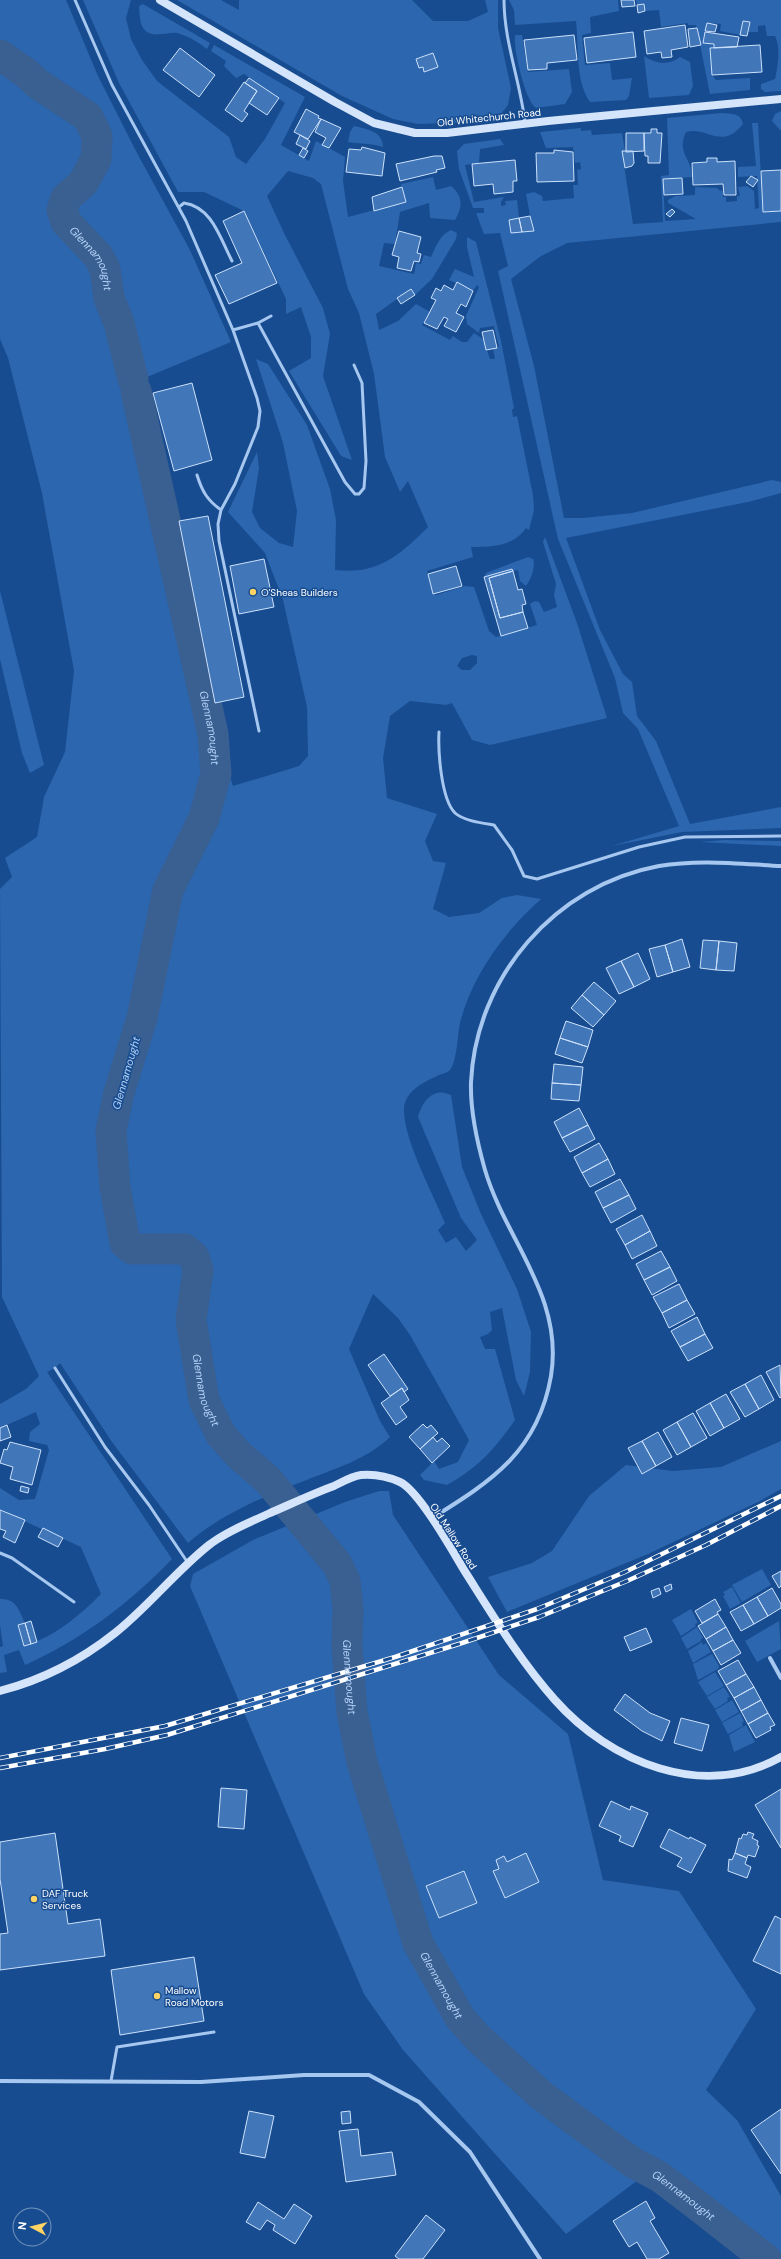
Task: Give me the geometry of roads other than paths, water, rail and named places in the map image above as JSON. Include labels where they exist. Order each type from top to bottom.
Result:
[{"type":"street","name":"Old Whitechurch Road","points":[[160,0],[328,98],[374,122],[415,133],[447,133],[525,123],[781,99]]},
{"type":"street","points":[[432,1518],[483,1486],[512,1461],[535,1424],[544,1404],[551,1376],[553,1344],[548,1311],[533,1271],[486,1174],[472,1114],[471,1082],[481,1024],[496,989],[511,962],[534,933],[559,911],[587,892],[625,875],[658,866],[687,862],[781,866]]},
{"type":"street","name":"Old Mallow Road","points":[[0,1691],[50,1673],[79,1658],[114,1634],[143,1609],[189,1564],[226,1533],[317,1492],[360,1475],[384,1476],[403,1483],[432,1518],[525,1662],[556,1701],[586,1730],[646,1764],[666,1771],[686,1775],[709,1777],[737,1775],[781,1757]]},
{"type":"street","points":[[770,1658],[781,1678]]},
{"type":"street","points":[[0,2081],[201,2082],[304,2075],[368,2075],[419,2102],[470,2152],[540,2259]]},
{"type":"lane","points":[[75,0],[112,85],[152,161],[179,207],[233,330],[253,383],[260,411],[258,427],[235,484],[221,510],[218,524],[219,541],[259,731]]},
{"type":"lane","points":[[504,0],[512,58],[520,88],[525,123]]},
{"type":"lane","points":[[179,207],[184,203],[193,204],[206,212],[232,260]]},
{"type":"lane","points":[[233,330],[258,323],[271,316]]},
{"type":"lane","points":[[258,323],[345,482],[355,494],[359,494],[364,488],[366,462],[362,383],[354,365]]},
{"type":"lane","points":[[197,475],[202,492],[221,510]]},
{"type":"lane","points":[[439,732],[438,754],[445,793],[455,813],[477,822],[494,825],[512,850],[524,876],[538,879],[639,847],[685,837],[781,836]]},
{"type":"lane","points":[[55,1368],[105,1447],[149,1504],[189,1564]]},
{"type":"lane","points":[[0,1553],[12,1558],[74,1602]]},
{"type":"lane","points":[[111,2081],[117,2047],[214,2032]]},
{"type":"waterway","name":"Glennamought","points":[[0,55],[26,73],[38,84],[88,117],[97,136],[96,159],[83,183],[66,198],[62,210],[66,222],[98,256],[105,269],[109,298],[119,323],[133,379]]},
{"type":"waterway","name":"Glennamought","points":[[136,391],[213,734],[216,774],[204,818],[168,890],[142,1018],[118,1096],[111,1131],[115,1187],[125,1243],[132,1249],[185,1249],[194,1257],[198,1270],[191,1320],[204,1400],[221,1435],[239,1455],[268,1480],[337,1564],[345,1581],[348,1609],[347,1647],[352,1712],[362,1762],[418,1943],[460,2018],[478,2038],[542,2096],[632,2162],[660,2177],[766,2259]]},
{"type":"railway","points":[[0,1758],[165,1726],[395,1657],[537,1609],[625,1572],[781,1496]]},
{"type":"railway","points":[[0,1768],[105,1749],[167,1735],[462,1643],[539,1617],[627,1581],[706,1545],[781,1506]]},
{"type":"place","name":"O'Sheas Builders","points":[[253,592]]},
{"type":"place","name":"DAF Truck Services","points":[[34,1899]]},
{"type":"place","name":"Mallow Road Motors","points":[[157,1996]]}]
